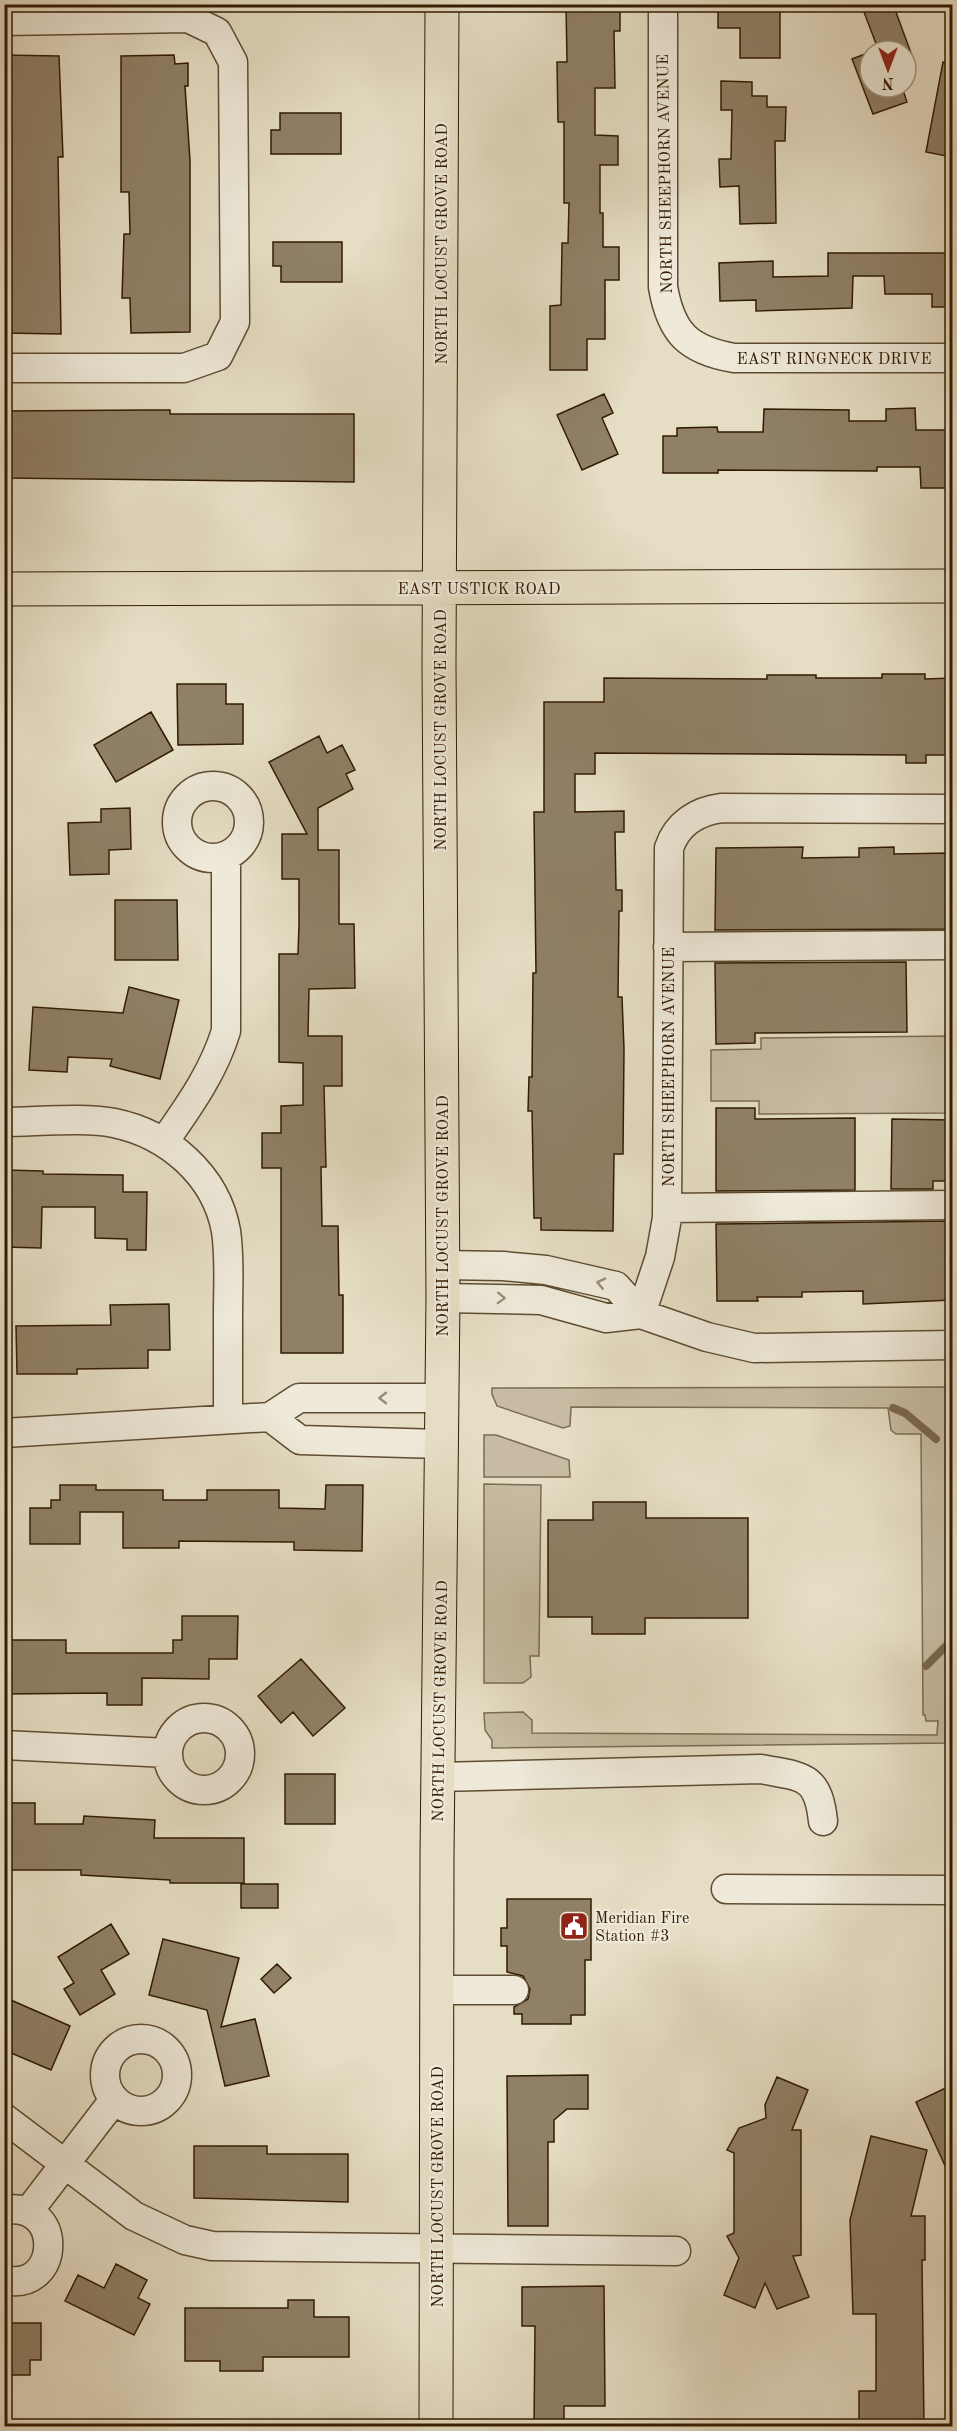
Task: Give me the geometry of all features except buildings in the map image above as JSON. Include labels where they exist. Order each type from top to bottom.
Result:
[{"type":"main road","name":"NORTH LOCUST GROVE ROAD","points":[[436,2427],[438,1777],[443,1298],[439,588],[442,4]]},
{"type":"main road","name":"EAST USTICK ROAD","points":[[4,589],[952,586]]},
{"type":"street","name":"NORTH SHEEPHORN AVENUE","points":[[663,4],[663,287],[668,314],[684,338]]},
{"type":"street","points":[[4,21],[188,18],[217,32],[233,62],[235,310],[235,322],[218,356],[184,368],[4,368]]},
{"type":"street","name":"EAST RINGNECK DRIVE","points":[[684,338],[707,354],[734,358],[952,358]]},
{"type":"street","name":"NORTH SHEEPHORN AVENUE","points":[[641,1314],[660,1257],[667,1208],[669,848],[677,831],[686,822],[710,810],[722,808],[952,808]]},
{"type":"street","points":[[164,1142],[205,1082],[218,1058],[226,1031],[226,856]]},
{"type":"street","points":[[668,947],[952,945]]},
{"type":"street","points":[[4,1122],[112,1122],[139,1129],[164,1142],[186,1158],[204,1179],[217,1203],[226,1230],[228,1419]]},
{"type":"street","points":[[667,1208],[952,1205]]},
{"type":"street","points":[[443,1265],[503,1266],[546,1270],[616,1286],[641,1314]]},
{"type":"street","points":[[443,1298],[541,1300],[606,1318],[641,1314],[707,1337],[754,1348],[952,1345]]},
{"type":"street","points":[[4,1433],[270,1417],[299,1398],[442,1398]]},
{"type":"street","points":[[270,1417],[300,1440],[441,1444]]},
{"type":"street","points":[[4,1745],[168,1753]]},
{"type":"street","points":[[438,1777],[761,1769],[802,1778],[821,1797],[824,1821]]},
{"type":"street","points":[[726,1889],[952,1890]]},
{"type":"street","points":[[437,1989],[513,1989]]},
{"type":"street","points":[[4,2280],[26,2280],[39,2272],[47,2260],[50,2246],[48,2232],[40,2220],[16,2211],[67,2165],[114,2100]]},
{"type":"street","points":[[4,2118],[134,2216],[159,2230],[194,2242],[240,2248],[676,2251]]},
{"type":"shaded area","points":[[952,1036],[952,1113],[759,1114],[759,1101],[711,1101],[711,1050],[761,1049],[761,1038]]},
{"type":"shaded area","points":[[952,1387],[952,1743],[492,1748],[492,1740],[485,1730],[484,1713],[523,1712],[532,1720],[532,1733],[937,1735],[938,1721],[926,1721],[923,1715],[921,1434],[896,1434],[891,1430],[888,1408],[571,1407],[570,1426],[563,1428],[497,1406],[492,1388]]},
{"type":"shaded area","points":[[484,1435],[496,1435],[569,1460],[570,1477],[484,1477]]},
{"type":"shaded area","points":[[484,1484],[541,1485],[539,1656],[530,1656],[531,1677],[523,1683],[484,1683]]},
{"type":"waterway","points":[[893,1408],[905,1413],[936,1439]]},
{"type":"waterway","points":[[926,1666],[946,1646]]},
{"type":"place","name":"Meridian Fire Station #3","points":[[574,1926]]}]
